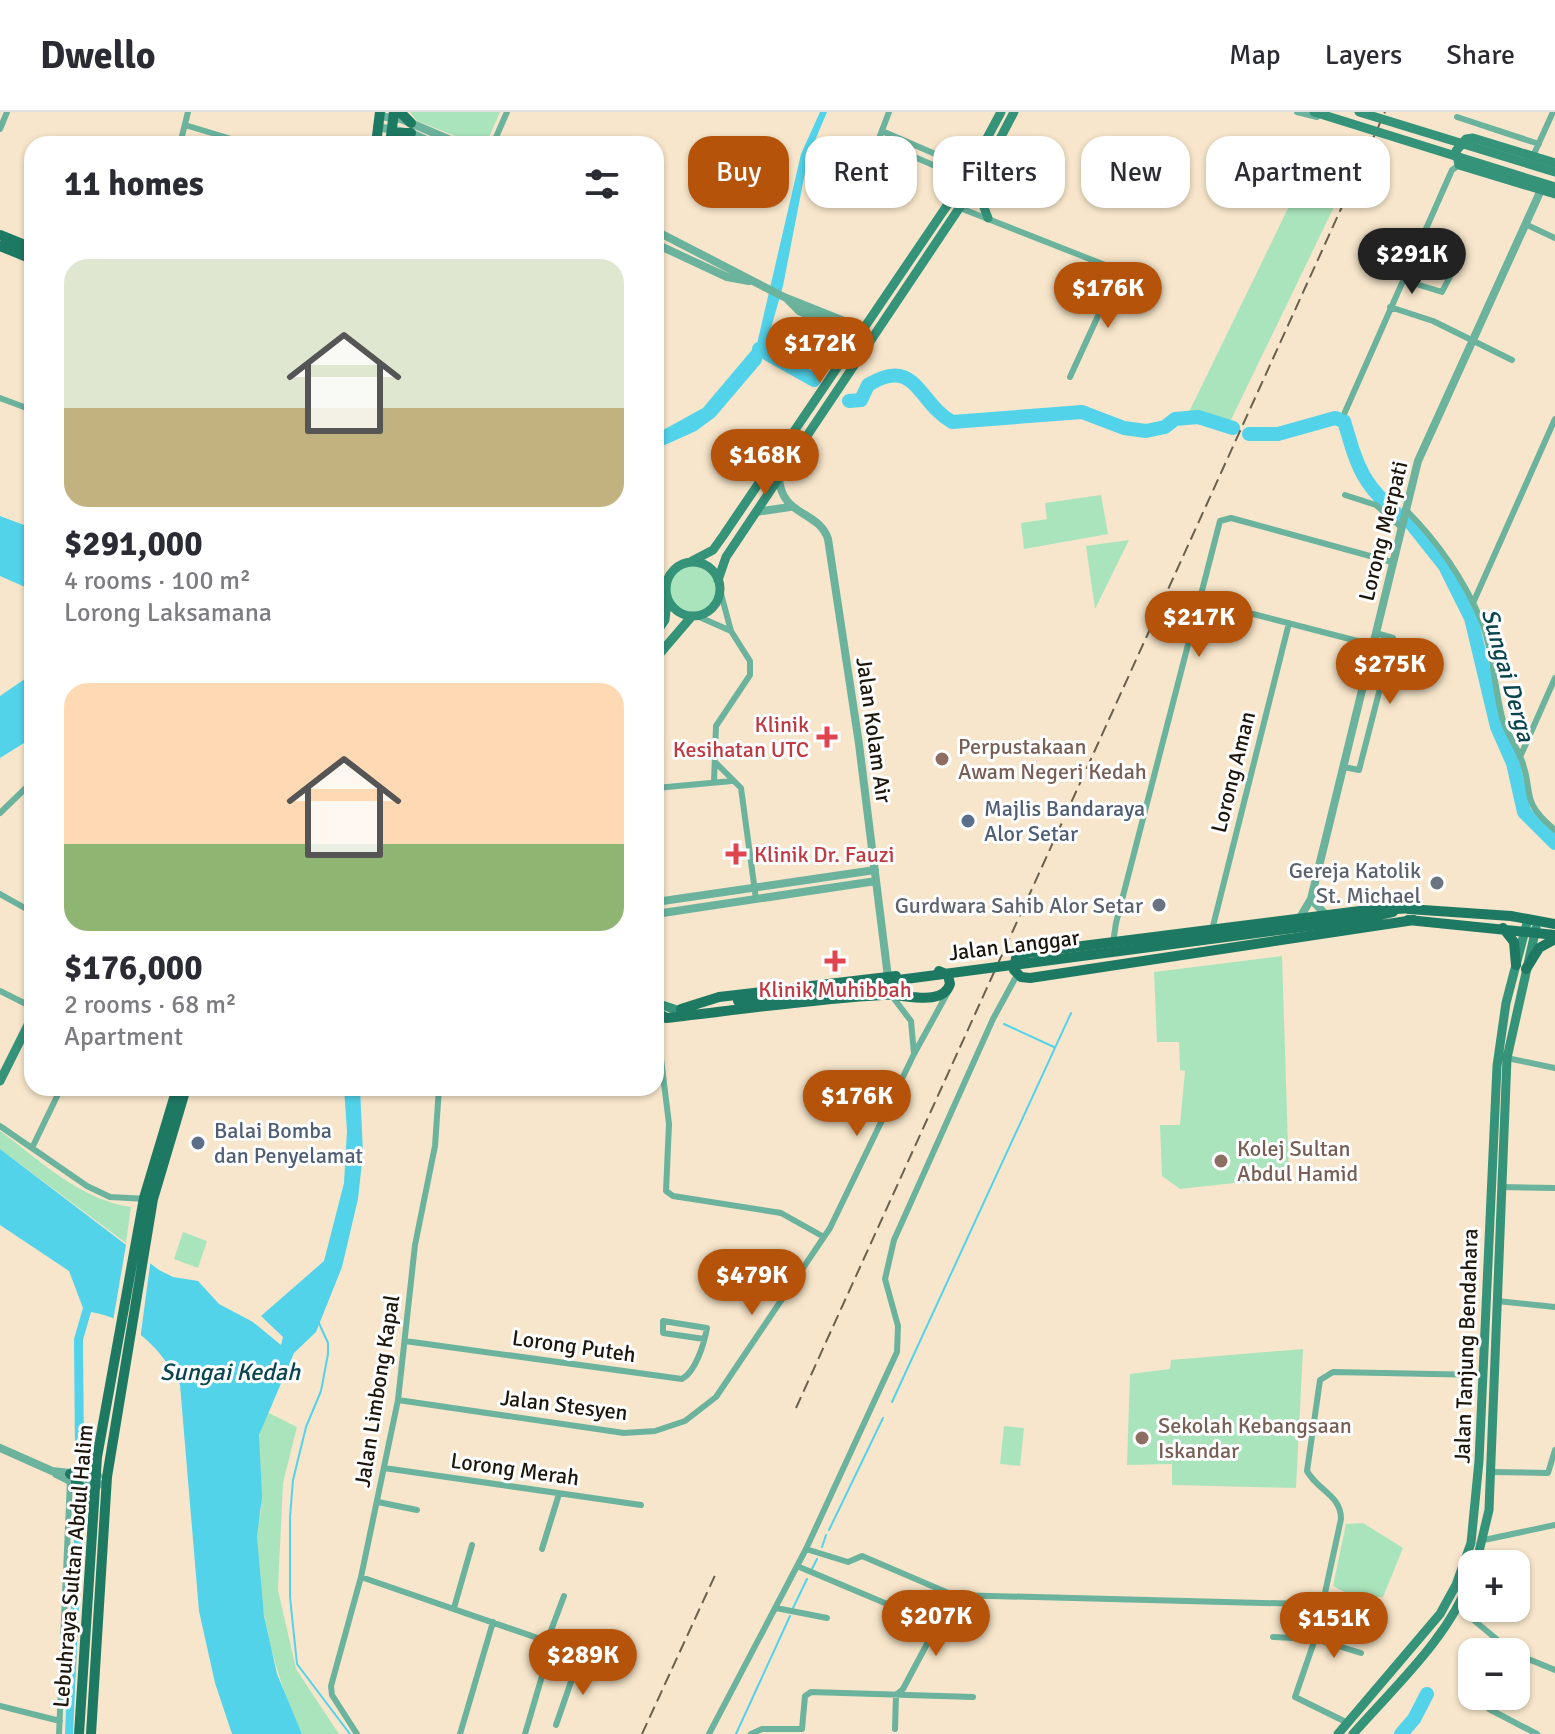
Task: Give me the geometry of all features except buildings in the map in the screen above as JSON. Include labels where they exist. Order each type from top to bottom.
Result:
[{"type":"main road","points":[[988,136],[1001,112]]},
{"type":"main road","points":[[1001,136],[1014,112]]},
{"type":"main road","points":[[1314,112],[1555,187]]},
{"type":"main road","points":[[1359,112],[1555,172]]},
{"type":"main road","points":[[395,117],[411,128]]},
{"type":"main road","points":[[396,136],[411,128]]},
{"type":"main road","points":[[1555,163],[1473,138],[1466,139],[1456,151],[1459,165],[1555,194]]},
{"type":"main road","points":[[664,621],[667,577],[673,569],[713,550],[945,208]]},
{"type":"main road","points":[[664,649],[694,616],[713,607],[726,557],[960,208]]},
{"type":"main road","points":[[984,208],[988,218]]},
{"type":"main road","points":[[0,235],[24,245]]},
{"type":"main road","points":[[0,246],[24,256]]},
{"type":"main road","points":[[692,561],[708,566],[719,585]]},
{"type":"main road","points":[[667,600],[679,613],[694,616]]},
{"type":"main road","points":[[1414,914],[1030,978],[1017,975],[1013,963],[1021,954],[1299,919],[1414,914]]},
{"type":"main road","name":"Jalan Langgar","points":[[1414,914],[1555,937]]},
{"type":"main road","name":"Jalan Langgar","points":[[664,1011],[1378,917],[1414,914],[1555,924]]},
{"type":"main road","name":"Jalan Tanjung Bendahara","points":[[1338,1734],[1422,1639],[1456,1585],[1471,1543],[1476,1509],[1497,1066],[1532,920]]},
{"type":"main road","points":[[1503,928],[1514,942],[1521,967]]},
{"type":"main road","points":[[1521,967],[1555,937]]},
{"type":"main road","name":"Jalan Tanjung Bendahara","points":[[1481,1550],[1491,1472],[1507,1058],[1521,967]]},
{"type":"main road","points":[[664,1017],[887,994],[937,997],[949,989],[950,978],[943,971],[888,977],[719,997],[679,1010]]},
{"type":"main road","points":[[0,1081],[24,1033]]},
{"type":"main road","points":[[146,1213],[175,1096]]},
{"type":"main road","points":[[148,1199],[183,1096]]},
{"type":"main road","name":"Lebuhraya Sultan Abdul Halim","points":[[91,1734],[101,1480],[97,1457],[146,1213]]},
{"type":"main road","name":"Lebuhraya Sultan Abdul Halim","points":[[79,1734],[94,1502],[129,1355],[146,1213]]},
{"type":"main road","points":[[94,1502],[72,1479],[97,1457]]},
{"type":"main road","points":[[1353,1734],[1431,1646],[1458,1607]]},
{"type":"street","points":[[0,129],[7,112]]},
{"type":"street","points":[[182,136],[188,112]]},
{"type":"street","points":[[496,136],[507,112]]},
{"type":"street","points":[[889,112],[878,141],[933,161]]},
{"type":"street","points":[[1297,112],[1331,120],[1341,112]]},
{"type":"street","points":[[1533,156],[1553,112]]},
{"type":"street","points":[[379,118],[395,117],[423,136]]},
{"type":"street","points":[[1457,117],[1539,144]]},
{"type":"street","points":[[185,125],[221,136]]},
{"type":"street","points":[[411,128],[436,136]]},
{"type":"street","points":[[882,131],[933,156]]},
{"type":"street","points":[[1345,412],[1452,170],[1459,165]]},
{"type":"street","name":"Lorong Merpati","points":[[1299,919],[1311,899],[1418,461],[1541,190]]},
{"type":"street","points":[[960,208],[1128,274]]},
{"type":"street","points":[[1525,224],[1555,238]]},
{"type":"street","points":[[664,235],[784,297],[799,311],[862,333]]},
{"type":"street","points":[[664,248],[727,277],[754,282]]},
{"type":"street","points":[[1403,280],[1442,292],[1462,253]]},
{"type":"street","points":[[1070,377],[1119,270]]},
{"type":"street","points":[[1390,307],[1433,321],[1512,360]]},
{"type":"street","points":[[0,398],[24,407]]},
{"type":"street","points":[[1473,603],[1555,419]]},
{"type":"street","points":[[779,476],[781,492],[790,507]]},
{"type":"street","points":[[1345,495],[1376,505],[1401,527]]},
{"type":"street","points":[[755,512],[767,507],[790,507]]},
{"type":"street","name":"Jalan Kolam Air","points":[[790,507],[822,528],[828,539],[888,977]]},
{"type":"street","points":[[1405,509],[1444,552],[1473,603],[1482,624],[1508,736],[1520,757],[1528,801],[1536,814],[1555,830]]},
{"type":"street","points":[[1113,943],[1218,524],[1223,518],[1392,562]]},
{"type":"street","points":[[714,782],[716,726],[750,675],[749,657],[731,631],[719,585]]},
{"type":"street","points":[[1199,600],[1373,645]]},
{"type":"street","points":[[694,616],[731,631]]},
{"type":"street","name":"Lorong Aman","points":[[1212,930],[1289,623]]},
{"type":"street","points":[[1344,767],[1359,770],[1393,638],[1376,633]]},
{"type":"street","points":[[1520,757],[1555,678]]},
{"type":"street","points":[[714,760],[739,784],[756,899]]},
{"type":"street","points":[[664,787],[714,782],[739,784]]},
{"type":"street","points":[[0,813],[24,790]]},
{"type":"street","points":[[664,901],[875,870]]},
{"type":"street","points":[[664,913],[876,881]]},
{"type":"street","points":[[0,894],[24,908]]},
{"type":"street","points":[[1311,899],[1327,916]]},
{"type":"street","points":[[709,1734],[806,1549],[897,1352],[898,1326],[885,1279],[894,1240],[993,1019],[1017,975]]},
{"type":"street","name":"Jalan Stesyen","points":[[398,1400],[624,1433],[655,1431],[698,1414],[731,1377],[824,1237],[949,989]]},
{"type":"street","points":[[0,991],[24,1003]]},
{"type":"street","points":[[887,994],[899,1002],[911,1021],[914,1054]]},
{"type":"street","points":[[1507,1058],[1555,1068]]},
{"type":"street","points":[[32,1148],[57,1096]]},
{"type":"street","name":"Jalan Limbong Kapal","points":[[357,1734],[332,1695],[331,1686],[361,1577],[398,1400],[418,1230],[435,1146],[438,1096]]},
{"type":"street","points":[[663,1096],[669,1124],[666,1191],[673,1196],[781,1213],[824,1237]]},
{"type":"street","points":[[0,1126],[87,1186],[110,1197],[148,1199]]},
{"type":"street","points":[[1501,1187],[1555,1188]]},
{"type":"street","points":[[1497,1301],[1555,1307]]},
{"type":"street","name":"Lorong Puteh","points":[[405,1341],[682,1379],[690,1372],[708,1331],[706,1326],[663,1321],[663,1333],[704,1339]]},
{"type":"street","points":[[1348,1723],[1295,1697],[1315,1639],[1341,1519],[1341,1507],[1313,1482],[1307,1471],[1320,1380],[1333,1372],[1482,1375]]},
{"type":"street","points":[[0,1448],[72,1479],[101,1480]]},
{"type":"street","points":[[1491,1472],[1548,1473],[1555,1450]]},
{"type":"street","name":"Lorong Merah","points":[[384,1468],[641,1505]]},
{"type":"street","points":[[59,1734],[72,1479]]},
{"type":"street","points":[[542,1549],[559,1494]]},
{"type":"street","points":[[378,1502],[417,1510]]},
{"type":"street","points":[[1484,1540],[1555,1525]]},
{"type":"street","points":[[454,1608],[472,1545]]},
{"type":"street","points":[[806,1549],[848,1562],[862,1556],[953,1595],[1306,1604],[1322,1608]]},
{"type":"street","points":[[797,1566],[937,1625]]},
{"type":"street","points":[[361,1577],[581,1653],[556,1725]]},
{"type":"street","points":[[895,1729],[896,1695],[903,1689],[953,1595]]},
{"type":"street","points":[[525,1734],[564,1596]]},
{"type":"street","points":[[776,1608],[827,1618]]},
{"type":"street","points":[[460,1734],[493,1622]]},
{"type":"street","points":[[1476,1622],[1495,1638]]},
{"type":"street","points":[[1273,1637],[1315,1639],[1361,1653]]},
{"type":"street","points":[[1530,1660],[1555,1670]]},
{"type":"street","points":[[751,1734],[762,1729],[802,1729],[805,1696],[811,1692],[973,1697]]},
{"type":"street","points":[[0,1706],[60,1721]]},
{"type":"street","points":[[1491,1710],[1537,1734]]},
{"type":"green space","points":[[410,112],[500,112],[490,136],[455,136],[417,121]]},
{"type":"green space","points":[[1288,208],[1333,208],[1229,424],[1189,412]]},
{"type":"green space","points":[[1101,495],[1108,534],[1024,549],[1021,523],[1047,519],[1045,503]]},
{"type":"green space","points":[[1129,540],[1095,609],[1086,546]]},
{"type":"green space","points":[[693,566],[710,572],[716,589],[710,606],[693,612],[676,606],[670,589],[676,572]]},
{"type":"green space","points":[[1282,956],[1289,1177],[1180,1189],[1162,1176],[1160,1125],[1180,1125],[1185,1071],[1180,1070],[1179,1042],[1157,1042],[1154,972]]},
{"type":"green space","points":[[0,1131],[78,1188],[112,1203],[131,1207],[126,1243],[0,1149]]},
{"type":"green space","points":[[183,1232],[207,1241],[198,1268],[174,1259]]},
{"type":"green space","points":[[1303,1349],[1296,1488],[1172,1485],[1172,1464],[1127,1465],[1130,1374],[1170,1369],[1171,1360]]},
{"type":"green space","points":[[267,1412],[297,1427],[283,1483],[278,1590],[296,1669],[339,1734],[302,1734],[283,1687],[269,1639],[260,1589],[257,1539],[261,1507],[258,1445]]},
{"type":"green space","points":[[1004,1426],[1024,1428],[1020,1466],[1000,1464]]},
{"type":"green space","points":[[1363,1523],[1403,1548],[1383,1597],[1368,1597],[1364,1602],[1333,1586],[1346,1524]]},
{"type":"water","points":[[820,112],[827,112],[817,136],[809,136]]},
{"type":"water","points":[[805,145],[805,172],[783,286],[761,363],[715,417],[696,431],[664,445],[664,430],[703,408],[757,344]]},
{"type":"water","points":[[0,516],[24,525],[24,586],[0,576]]},
{"type":"water","points":[[24,680],[24,743],[0,758],[0,696]]},
{"type":"water","name":"Sungai Kedah","points":[[345,1096],[360,1096],[363,1153],[358,1199],[342,1267],[316,1332],[294,1353],[259,1435],[262,1497],[257,1537],[264,1616],[277,1674],[302,1734],[232,1734],[215,1683],[199,1611],[180,1385],[165,1360],[144,1338],[119,1321],[91,1312],[83,1340],[84,1453],[75,1453],[74,1339],[83,1308],[69,1271],[0,1225],[0,1149],[159,1270],[173,1277],[198,1281],[219,1304],[253,1322],[281,1345],[283,1337],[261,1316],[324,1261],[344,1183],[347,1131]]},
{"type":"pier","points":[[127,1239],[151,1258],[140,1340],[113,1321]]},
{"type":"waterway","name":"Sungai Derga","points":[[759,349],[814,380]]},
{"type":"waterway","name":"Sungai Derga","points":[[849,401],[861,400],[868,385],[897,375],[915,385],[952,422],[1082,412],[1124,428],[1146,431],[1165,427],[1175,419],[1198,417],[1233,428]]},
{"type":"waterway","name":"Sungai Derga","points":[[1249,434],[1278,434],[1335,418],[1344,421],[1362,473],[1376,493],[1399,516]]},
{"type":"waterway","name":"Sungai Derga","points":[[1410,522],[1445,566],[1471,618],[1497,727],[1513,763],[1524,812],[1555,843]]},
{"type":"waterway","points":[[892,1402],[1071,1013]]},
{"type":"waterway","points":[[1004,1024],[1054,1047]]},
{"type":"waterway","points":[[318,1321],[328,1343],[328,1354],[321,1391],[306,1427],[293,1480],[290,1597],[297,1664],[350,1734]]},
{"type":"waterway","points":[[829,1530],[883,1418]]},
{"type":"waterway","points":[[69,1734],[80,1495]]},
{"type":"waterway","points":[[822,1547],[826,1535]]},
{"type":"waterway","points":[[812,1569],[817,1559]]},
{"type":"waterway","points":[[793,1608],[807,1579]]},
{"type":"waterway","points":[[736,1734],[790,1616]]},
{"type":"waterway","points":[[1401,1734],[1414,1719],[1427,1694]]},
{"type":"railway","points":[[796,1408],[1385,112]]},
{"type":"railway","points":[[642,1734],[717,1571]]},
{"type":"place","name":"Klinik Kesihatan UTC","points":[[827,737]]},
{"type":"place","name":"Perpustakaan Awam Negeri Kedah","points":[[942,759]]},
{"type":"place","name":"Majlis Bandaraya Alor Setar","points":[[968,821]]},
{"type":"place","name":"Klinik Dr. Fauzi","points":[[736,854]]},
{"type":"place","name":"Gereja Katolik St. Michael","points":[[1437,883]]},
{"type":"place","name":"Gurdwara Sahib Alor Setar","points":[[1159,905]]},
{"type":"place","name":"Klinik Muhibbah","points":[[835,961]]},
{"type":"place","name":"Balai Bomba dan Penyelamat","points":[[198,1143]]},
{"type":"place","name":"Kolej Sultan Abdul Hamid","points":[[1221,1161]]},
{"type":"place","name":"Sekolah Kebangsaan Iskandar","points":[[1142,1438]]}]
